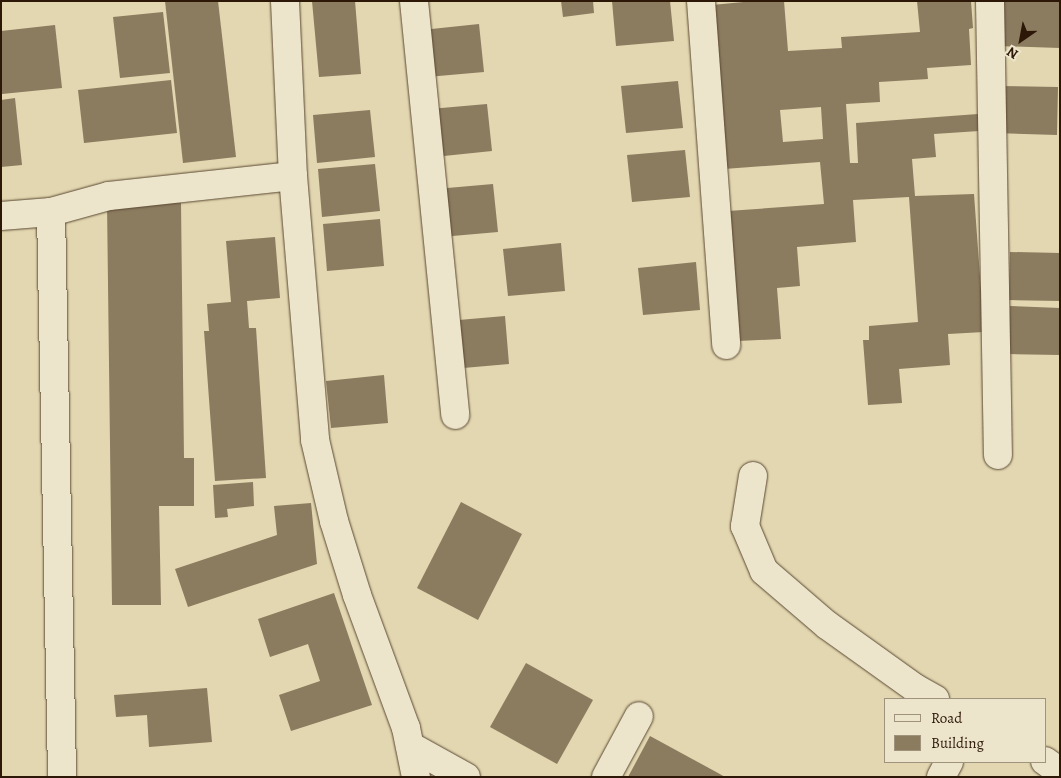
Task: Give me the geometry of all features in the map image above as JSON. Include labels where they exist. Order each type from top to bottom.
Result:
[{"type":"street","points":[[285,1],[293,176],[315,440],[351,577],[410,746],[416,777]]},
{"type":"street","points":[[414,1],[455,415]]},
{"type":"street","points":[[701,1],[726,345]]},
{"type":"street","points":[[990,1],[998,455]]},
{"type":"street","points":[[1,216],[51,212],[109,196],[293,176]]},
{"type":"street","points":[[51,212],[62,777]]},
{"type":"street","points":[[753,476],[745,526],[764,571],[827,625],[914,688],[933,698]]},
{"type":"street","points":[[606,777],[639,716]]},
{"type":"street","points":[[410,746],[466,777]]},
{"type":"street","points":[[1046,762],[1060,772]]},
{"type":"street","points":[[940,777],[948,763]]},
{"type":"building","points":[[165,1],[218,1],[236,157],[183,163]]},
{"type":"building","points":[[312,1],[355,1],[361,74],[319,77]]},
{"type":"building","points":[[561,1],[593,1],[594,13],[563,17]]},
{"type":"building","points":[[612,1],[670,1],[674,41],[616,46]]},
{"type":"building","points":[[754,1],[784,1],[788,51],[842,48],[841,37],[920,32],[917,1],[971,1],[973,28],[969,29],[971,65],[927,68],[928,79],[879,82],[880,102],[846,104],[850,163],[858,163],[856,123],[978,114],[979,131],[934,134],[936,157],[912,159],[915,196],[974,194],[984,332],[948,334],[950,365],[899,369],[902,403],[868,405],[863,340],[869,340],[869,326],[918,322],[909,197],[853,200],[856,242],[797,247],[800,286],[777,288],[781,339],[738,341],[728,211],[824,204],[820,162],[724,169],[712,5]],"holes":[[[821,107],[823,139],[783,142],[780,110]]]},
{"type":"building","points":[[998,1],[1060,1],[1060,48],[997,46]]},
{"type":"building","points":[[163,12],[170,73],[120,78],[113,17]]},
{"type":"building","points":[[479,24],[484,72],[427,77],[422,30]]},
{"type":"building","points":[[55,25],[62,88],[2,94],[1,31]]},
{"type":"building","points":[[171,80],[177,133],[84,143],[78,90]]},
{"type":"building","points":[[678,81],[683,128],[626,133],[621,86]]},
{"type":"building","points":[[996,86],[1058,87],[1057,135],[994,133]]},
{"type":"building","points":[[15,98],[22,165],[1,167],[1,100]]},
{"type":"building","points":[[487,104],[492,151],[434,157],[430,109]]},
{"type":"building","points":[[370,110],[375,157],[317,163],[313,115]]},
{"type":"building","points":[[685,150],[690,197],[632,202],[627,155]]},
{"type":"building","points":[[375,164],[380,211],[322,217],[318,169]]},
{"type":"building","points":[[493,184],[498,232],[441,237],[436,189]]},
{"type":"building","points":[[107,203],[181,203],[184,458],[194,458],[194,506],[159,506],[161,605],[112,605]]},
{"type":"building","points":[[380,219],[384,266],[327,271],[323,224]]},
{"type":"building","points":[[275,237],[280,298],[247,301],[249,328],[256,328],[266,478],[215,481],[204,331],[209,331],[207,304],[231,302],[226,241]]},
{"type":"building","points":[[561,243],[565,291],[508,296],[503,249]]},
{"type":"building","points":[[1010,252],[1060,253],[1060,301],[1009,300]]},
{"type":"building","points":[[696,262],[700,310],[643,315],[638,268]]},
{"type":"building","points":[[1010,306],[1060,308],[1060,355],[1009,354]]},
{"type":"building","points":[[505,316],[509,364],[452,369],[447,321]]},
{"type":"building","points":[[384,375],[388,423],[331,428],[326,381]]},
{"type":"building","points":[[253,482],[254,506],[227,509],[228,517],[215,518],[213,485]]},
{"type":"building","points":[[461,502],[522,534],[478,620],[417,588]]},
{"type":"building","points":[[311,503],[317,564],[188,607],[175,569],[277,535],[274,506]]},
{"type":"building","points":[[334,593],[372,705],[291,731],[279,695],[320,681],[308,644],[270,657],[258,619]]},
{"type":"building","points":[[526,663],[593,700],[557,764],[490,727]]},
{"type":"building","points":[[207,688],[212,742],[149,747],[147,715],[116,717],[114,695]]},
{"type":"building","points":[[650,736],[718,773],[725,777],[628,777]]}]
